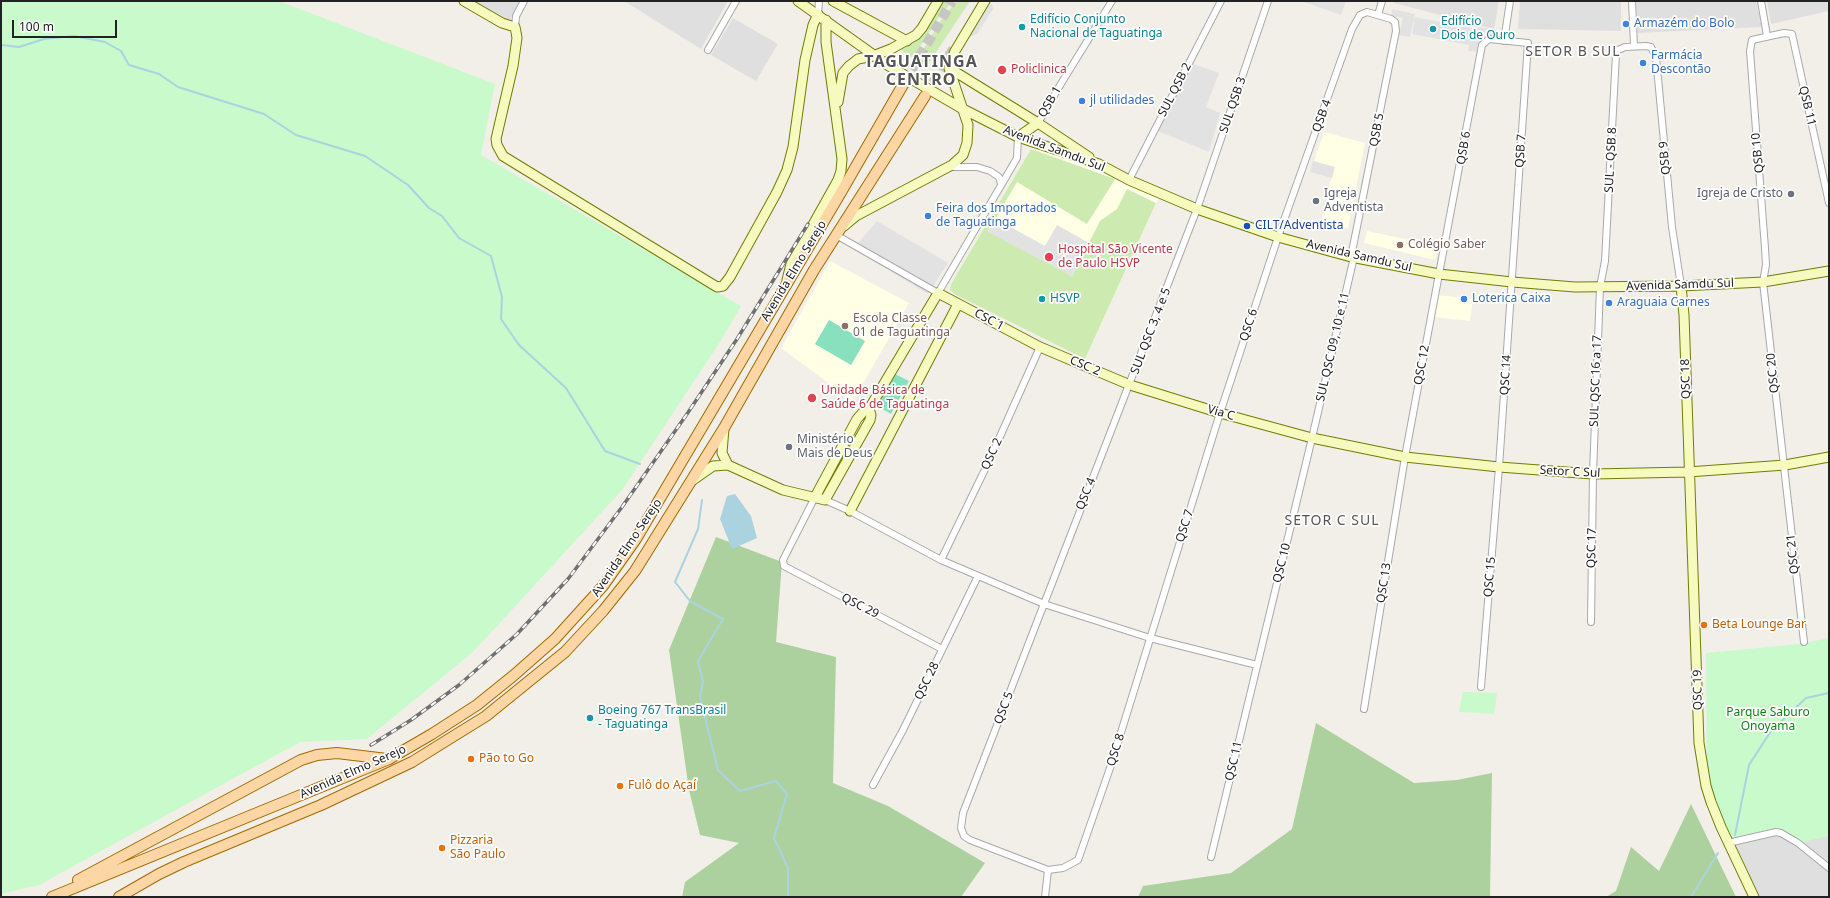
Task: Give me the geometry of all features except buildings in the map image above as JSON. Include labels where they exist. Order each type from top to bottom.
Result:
[{"type":"main road","name":"Avenida Elmo Serejo","points":[[52,897],[389,759],[477,705],[555,639],[603,586],[636,539],[904,83]]},
{"type":"main road","name":"Avenida Elmo Serejo","points":[[119,897],[158,874],[184,862],[321,805],[412,762],[486,716],[565,652],[603,611],[635,571],[724,428],[814,270],[925,96]]},
{"type":"main road","points":[[47,897],[301,760],[317,754],[338,753],[389,759]]},
{"type":"street","points":[[464,1],[502,23],[515,27]]},
{"type":"street","points":[[524,1],[516,16],[516,48],[496,139],[497,145],[503,156],[717,287],[723,286],[730,278],[787,170],[793,147],[805,60],[812,25],[818,14],[819,1]]},
{"type":"street","points":[[708,50],[736,1]]},
{"type":"street","name":"Avenida Samdu Sul","points":[[798,1],[818,14],[873,56],[961,108],[1018,137],[1098,164],[1129,180],[1197,209],[1278,237],[1352,257],[1439,274],[1512,282],[1600,287],[1681,286],[1763,282],[1829,271]]},
{"type":"street","points":[[833,1],[907,41]]},
{"type":"street","points":[[836,119],[840,84],[843,73],[849,66],[858,58],[873,56],[907,41],[922,28],[938,1]]},
{"type":"street","points":[[938,294],[836,235],[856,216],[949,167],[963,155],[967,143],[968,125],[961,108],[949,68],[955,51],[985,1]]},
{"type":"street","name":"QSB 1","points":[[1038,123],[1112,1]]},
{"type":"street","name":"SUL QSB 2","points":[[1129,180],[1221,1]]},
{"type":"street","name":"SUL QSB 3","points":[[1197,209],[1268,1]]},
{"type":"street","points":[[1378,14],[1382,1]]},
{"type":"street","points":[[1504,40],[1510,1]]},
{"type":"street","points":[[1632,1],[1634,46]]},
{"type":"street","points":[[1761,1],[1767,36]]},
{"type":"street","name":"QSB 4","points":[[1278,237],[1356,19],[1363,13],[1378,14]]},
{"type":"street","name":"QSB 5","points":[[1352,257],[1396,31],[1395,22],[1378,14]]},
{"type":"street","points":[[787,282],[791,264],[838,180],[842,159],[826,42],[826,20]]},
{"type":"street","name":"QSB 11","points":[[1767,36],[1784,33],[1792,34],[1829,203]]},
{"type":"street","name":"QSB 10","points":[[1763,282],[1766,265],[1764,215],[1750,51],[1752,40],[1767,36]]},
{"type":"street","name":"QSB 6","points":[[1439,274],[1482,46],[1489,39],[1504,40]]},
{"type":"street","name":"QSB 7","points":[[1504,40],[1528,43],[1512,282]]},
{"type":"street","name":"QSB 9","points":[[1634,46],[1651,47],[1656,57],[1672,227],[1681,286]]},
{"type":"street","name":"SUL - QSB 8","points":[[1600,287],[1605,261],[1616,54],[1618,50],[1634,46]]},
{"type":"street","points":[[949,68],[1038,123],[1098,164]]},
{"type":"street","points":[[814,497],[857,419],[864,411],[869,410],[1017,158],[1018,137],[1038,123]]},
{"type":"street","points":[[949,167],[977,167],[990,171],[1001,179],[1001,184]]},
{"type":"street","name":"SUL QSC 3, 4 e 5","points":[[1130,385],[1197,209]]},
{"type":"street","name":"QSC 6","points":[[1220,413],[1278,237]]},
{"type":"street","name":"SUL QSC 09, 10 e 11","points":[[1312,438],[1352,257]]},
{"type":"street","name":"QSC 12","points":[[1405,457],[1439,274]]},
{"type":"street","name":"QSC 14","points":[[1499,467],[1512,282]]},
{"type":"street","name":"QSC 20","points":[[1763,282],[1776,404],[1785,465]]},
{"type":"street","name":"QSC 18","points":[[1681,286],[1684,315],[1688,472]]},
{"type":"street","name":"SUL QSC 16 a 17","points":[[1593,474],[1600,287]]},
{"type":"street","name":"CSC 1","points":[[938,294],[1040,347]]},
{"type":"street","points":[[850,511],[958,304]]},
{"type":"street","name":"CSC 2","points":[[1040,347],[1130,385]]},
{"type":"street","name":"QSC 2","points":[[941,560],[990,458],[1040,347]]},
{"type":"street","name":"Via C","points":[[1130,385],[1220,413],[1312,438]]},
{"type":"street","name":"QSC 4","points":[[1044,604],[1130,385]]},
{"type":"street","points":[[825,500],[870,420],[872,415],[869,410]]},
{"type":"street","name":"QSC 7","points":[[1150,638],[1220,413]]},
{"type":"street","points":[[724,428],[722,454],[728,465]]},
{"type":"street","name":"Setor C Sul","points":[[1312,438],[1405,457],[1499,467],[1593,474],[1688,472],[1785,465],[1829,457]]},
{"type":"street","name":"QSC 10","points":[[1257,665],[1312,438]]},
{"type":"street","name":"QSC 13","points":[[1364,709],[1405,457]]},
{"type":"street","points":[[692,480],[713,466],[728,465],[783,490],[825,500],[850,511],[941,560],[1044,604],[1150,638],[1257,665]]},
{"type":"street","name":"QSC 21","points":[[1785,465],[1804,642]]},
{"type":"street","name":"QSC 15","points":[[1481,687],[1499,467]]},
{"type":"street","name":"QSC 19","points":[[1688,472],[1697,645],[1699,743],[1706,786],[1728,843],[1754,897]]},
{"type":"street","name":"QSC 17","points":[[1591,622],[1593,474]]},
{"type":"street","name":"QSC 29","points":[[814,497],[783,560],[784,566],[942,649]]},
{"type":"street","name":"QSC 28","points":[[873,785],[904,730],[978,576]]},
{"type":"street","name":"QSC 5","points":[[1044,604],[963,813],[961,828],[964,836],[970,840],[1034,866],[1048,870]]},
{"type":"street","name":"QSC 8","points":[[1048,870],[1063,868],[1078,860],[1110,768],[1150,638]]},
{"type":"street","name":"QSC 11","points":[[1212,857],[1257,665]]},
{"type":"street","points":[[1728,843],[1776,832],[1781,833],[1829,868]]},
{"type":"street","points":[[1045,897],[1048,870]]},
{"type":"shaded area","points":[[464,1],[520,1],[507,25]]},
{"type":"shaded area","points":[[624,1],[728,1],[701,49]]},
{"type":"shaded area","points":[[1301,1],[1346,1],[1341,15]]},
{"type":"shaded area","points":[[1394,1],[1499,1],[1494,29],[1394,3]]},
{"type":"shaded area","points":[[1520,1],[1621,1],[1621,31],[1518,29]]},
{"type":"shaded area","points":[[1636,1],[1756,1],[1762,27],[1638,33]]},
{"type":"shaded area","points":[[1767,1],[1829,1],[1829,11],[1771,24]]},
{"type":"shaded area","points":[[992,4],[993,9],[977,34],[969,37],[987,6]]},
{"type":"shaded area","points":[[1392,9],[1415,14],[1410,37],[1399,35],[1403,18],[1391,16]]},
{"type":"shaded area","points":[[1415,17],[1472,28],[1469,45],[1412,34]]},
{"type":"shaded area","points":[[733,18],[778,44],[756,81],[711,55]]},
{"type":"shaded area","points":[[1473,26],[1502,31],[1501,37],[1481,34],[1478,52],[1468,51]]},
{"type":"shaded area","points":[[1193,64],[1219,73],[1206,107],[1220,113],[1209,152],[1158,131]]},
{"type":"shaded area","points":[[1324,132],[1365,143],[1348,228],[1321,222],[1334,167],[1314,161]]},
{"type":"shaded area","name":"Hospital São Vicente de Paulo HSVP","points":[[1031,149],[1051,152],[1159,197],[1085,359],[954,294],[950,290],[951,284]]},
{"type":"shaded area","points":[[1313,161],[1335,167],[1332,178],[1310,172]]},
{"type":"shaded area","points":[[996,219],[1045,246],[1057,225],[1089,243],[1072,276],[988,232]]},
{"type":"shaded area","points":[[877,221],[948,263],[928,294],[853,249]]},
{"type":"shaded area","name":"Colégio Saber","points":[[1367,231],[1438,246],[1435,260],[1364,243]]},
{"type":"shaded area","name":"Escola Classe 01 de Taguatinga","points":[[830,261],[909,303],[853,401],[781,348]]},
{"type":"shaded area","points":[[1438,295],[1473,299],[1470,321],[1434,317]]},
{"type":"shaded area","points":[[1829,827],[1829,897],[1754,897],[1728,843]]},
{"type":"green space","points":[[1,1],[279,1],[495,84],[481,155],[741,306],[720,342],[622,490],[474,651],[367,739],[300,742],[39,885],[1,894]]},
{"type":"green space","points":[[943,1],[953,1],[940,15],[913,58],[901,50],[918,40]]},
{"type":"green space","points":[[957,1],[970,1],[927,66],[917,60],[943,17]]},
{"type":"green space","name":"Hospital São Vicente de Paulo HSVP","points":[[1031,149],[1115,179],[1087,224],[1017,182],[988,231],[1072,276],[1100,221],[1117,209],[1127,189],[1156,203],[1085,359],[954,294],[950,290],[951,284]]},
{"type":"green space","points":[[829,320],[865,341],[851,365],[815,344]]},
{"type":"green space","points":[[895,374],[909,381],[891,414],[877,406]]},
{"type":"green space","points":[[716,537],[782,562],[776,642],[836,657],[833,783],[888,806],[985,863],[961,897],[682,897],[685,882],[739,843],[700,835],[689,790],[669,650]]},
{"type":"green space","name":"Parque Saburo Onoyama","points":[[1829,638],[1829,836],[1798,843],[1782,830],[1728,843],[1707,788],[1706,653],[1800,644]]},
{"type":"green space","points":[[1463,692],[1497,693],[1494,714],[1459,712]]},
{"type":"green space","points":[[1316,723],[1414,783],[1457,780],[1492,773],[1490,897],[1138,897],[1143,886],[1231,873],[1292,829]]},
{"type":"green space","points":[[1691,804],[1736,897],[1606,897],[1616,891],[1631,847],[1659,871]]},
{"type":"water","points":[[735,494],[751,516],[757,538],[732,549],[720,519],[727,496]]},
{"type":"waterway","points":[[1,45],[19,47],[44,39],[74,36],[105,42],[121,51],[129,65],[159,74],[178,87],[264,114],[296,135],[365,156],[408,185],[429,208],[442,216],[459,238],[491,256],[502,297],[501,319],[519,345],[566,388],[605,451],[640,464]]},
{"type":"waterway","points":[[702,500],[698,529],[675,582],[690,601],[723,619],[698,661],[703,682],[700,697],[718,770],[740,791],[776,781],[787,794],[774,838],[788,868],[788,897]]},
{"type":"waterway","points":[[1735,835],[1749,765],[1771,731],[1806,698],[1829,693]]},
{"type":"waterway","points":[[1691,897],[1718,853]]},
{"type":"tunnel","points":[[904,83],[952,1]]},
{"type":"tunnel","points":[[925,96],[955,46]]},
{"type":"railway","points":[[371,745],[411,720],[459,685],[517,634],[568,579],[622,507],[687,414],[737,339],[808,224]]},
{"type":"place","name":"Armazém do Bolo","points":[[1626,24]]},
{"type":"place","name":"Edifício Conjunto Nacional de Taguatinga","points":[[1022,27]]},
{"type":"place","name":"Edifício Dois de Ouro","points":[[1433,29]]},
{"type":"place","name":"Farmácia Descontão","points":[[1643,63]]},
{"type":"place","name":"Policlinica","points":[[1002,70]]},
{"type":"place","name":"jl utilidades","points":[[1082,101]]},
{"type":"place","name":"Igreja de Cristo","points":[[1791,194]]},
{"type":"place","name":"Igreja Adventista","points":[[1316,201]]},
{"type":"place","name":"Feira dos Importados de Taguatinga","points":[[928,216]]},
{"type":"place","name":"CILT/Adventista","points":[[1247,226]]},
{"type":"place","name":"Colégio Saber","points":[[1400,245]]},
{"type":"place","name":"Hospital São Vicente de Paulo HSVP","points":[[1049,257]]},
{"type":"place","name":"HSVP","points":[[1042,299]]},
{"type":"place","name":"Loterica Caixa","points":[[1464,299]]},
{"type":"place","name":"Araguaia Carnes","points":[[1609,303]]},
{"type":"place","name":"Escola Classe 01 de Taguatinga","points":[[845,326]]},
{"type":"place","name":"Unidade Básica de Saúde 6 de Taguatinga","points":[[812,398]]},
{"type":"place","name":"Ministério Mais de Deus","points":[[789,447]]},
{"type":"place","name":"Beta Lounge Bar","points":[[1704,625]]},
{"type":"place","name":"Boeing 767 TransBrasil - Taguatinga","points":[[590,718]]},
{"type":"place","name":"Pão to Go","points":[[471,759]]},
{"type":"place","name":"Fulô do Açaí","points":[[620,786]]},
{"type":"place","name":"Pizzaria São Paulo","points":[[442,848]]},
{"type":"district","name":"SETOR B SUL","points":[[1573,52]]},
{"type":"district","name":"TAGUATINGA CENTRO","points":[[921,71]]},
{"type":"district","name":"SETOR C SUL","points":[[1332,521]]}]
